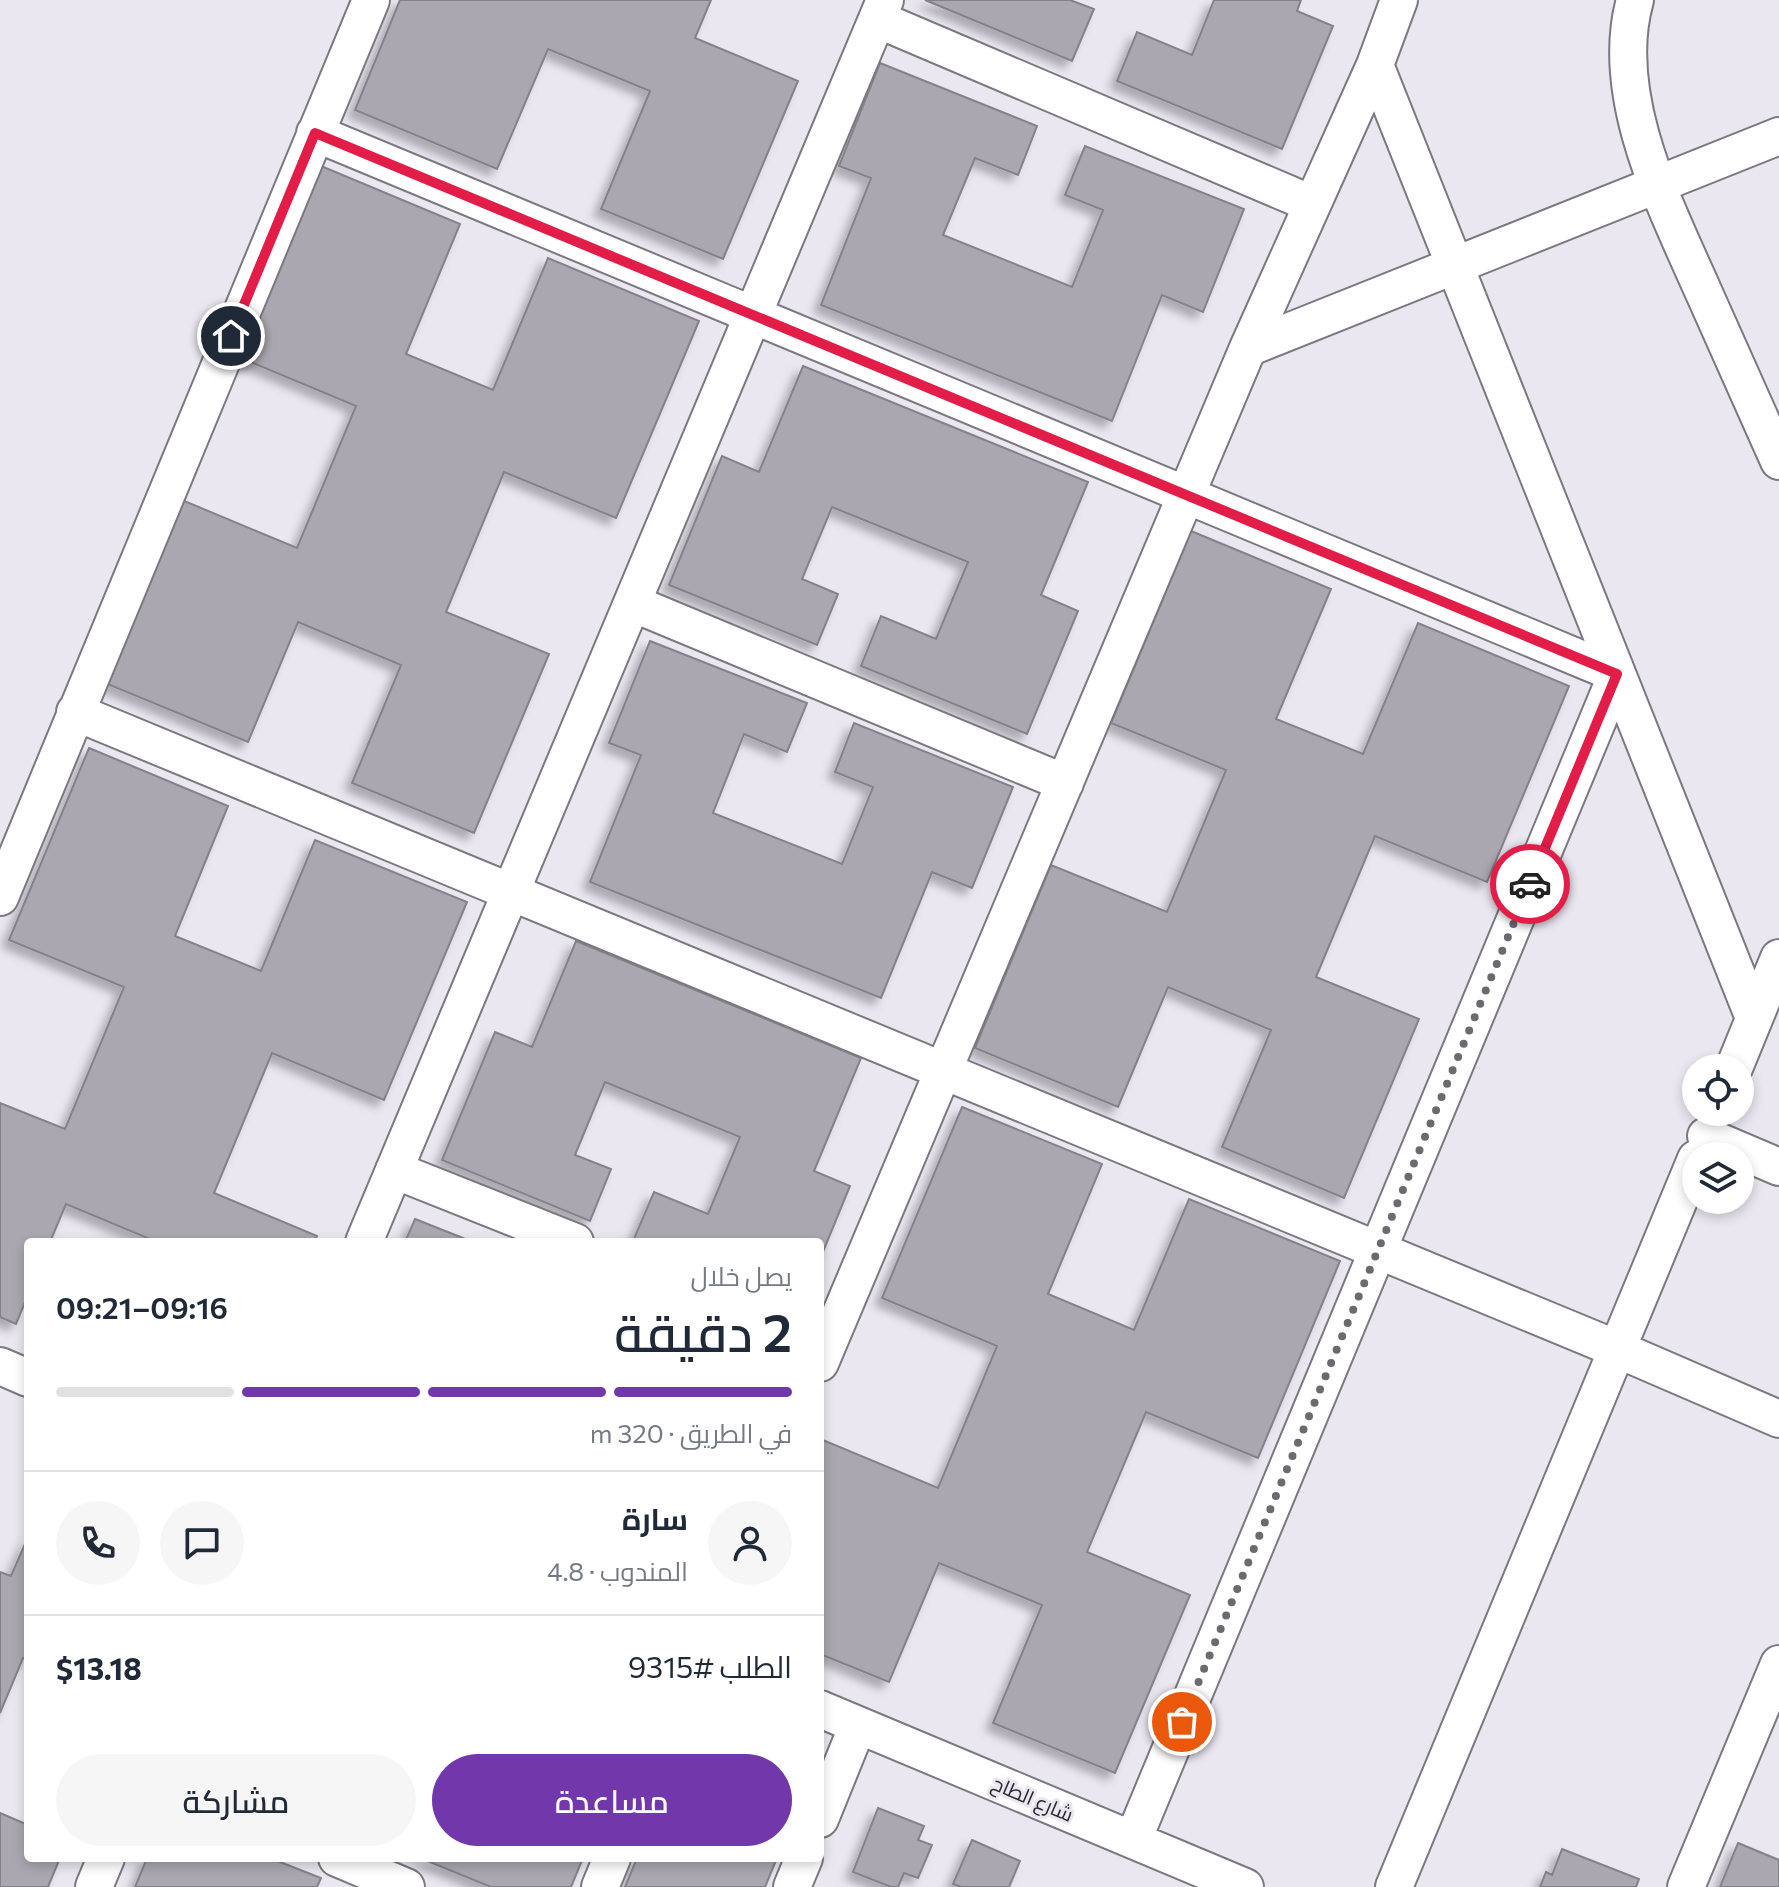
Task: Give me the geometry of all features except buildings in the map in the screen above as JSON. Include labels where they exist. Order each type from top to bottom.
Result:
[{"type":"street","points":[[0,897],[371,0]]},
{"type":"street","points":[[824,1347],[1248,348],[1375,65],[1399,0]]},
{"type":"street","points":[[1635,0],[1629,51],[1634,114],[1656,185],[1779,461]]},
{"type":"street","points":[[366,1238],[881,10],[1312,204]]},
{"type":"street","points":[[1375,65],[1754,1018]]},
{"type":"street","points":[[315,133],[1617,674]]},
{"type":"street","points":[[1248,348],[1779,136]]},
{"type":"street","points":[[632,603],[1065,783]]},
{"type":"street","points":[[1133,1840],[1617,674]]},
{"type":"street","points":[[75,712],[1617,1349],[1779,1419]]},
{"type":"street","points":[[1740,1054],[1779,958]]},
{"type":"street","points":[[1394,1887],[1704,1141],[1779,1167]]},
{"type":"street","points":[[394,1170],[565,1238]]},
{"type":"street","points":[[0,1366],[24,1376]]},
{"type":"street","points":[[1686,1887],[1779,1664]]},
{"type":"street","name":"شارع الطاح","points":[[824,1711],[1245,1887]]},
{"type":"street","points":[[824,1809],[858,1725]]},
{"type":"street","points":[[94,1887],[104,1862]]},
{"type":"street","points":[[347,1862],[406,1887]]},
{"type":"street","points":[[600,1887],[610,1862]]},
{"type":"street","points":[[792,1887],[802,1862]]},
{"type":"way so far","points":[[1182,1722],[1530,884]]},
{"type":"route","points":[[231,336],[315,133],[1617,674],[1530,884]]}]
